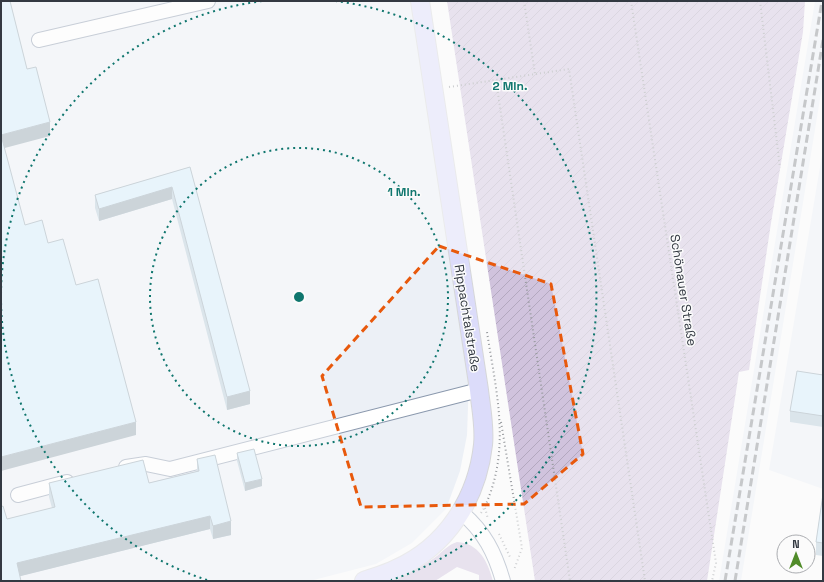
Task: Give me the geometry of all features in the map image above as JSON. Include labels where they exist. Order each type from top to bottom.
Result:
[{"type":"main road","name":"Rippachtalstraße","points":[[364,581],[396,569],[420,555],[442,536],[462,512],[474,487],[483,444],[479,390],[420,1]]},
{"type":"street","points":[[39,40],[208,1]]},
{"type":"street","points":[[114,470],[136,464],[146,464],[170,469],[479,390]]},
{"type":"street","points":[[18,495],[77,479]]},
{"type":"street","points":[[462,512],[473,522],[487,540],[498,562],[509,578]]},
{"type":"path","points":[[524,1],[535,74]]},
{"type":"path","name":"Schönauer Straße","points":[[632,1],[716,564],[712,581]]},
{"type":"path","points":[[760,1],[780,168]]},
{"type":"path","points":[[449,87],[569,69],[645,581]]},
{"type":"path","points":[[496,80],[570,581]]},
{"type":"path","points":[[500,416],[522,548],[509,578]]},
{"type":"highlighted area","points":[[439,246],[551,284],[583,454],[524,504],[361,507],[322,376]]},
{"type":"shaded area","points":[[1,1],[411,1],[469,379],[467,435],[460,471],[446,509],[412,543],[376,564],[310,581],[1,581]]},
{"type":"shaded area","points":[[447,1],[805,1],[803,32],[771,223],[749,370],[739,372],[707,581],[535,581]]},
{"type":"shaded area","points":[[815,1],[823,1],[823,81],[741,581],[719,581]]},
{"type":"shaded area","points":[[823,149],[823,489],[769,470]]},
{"type":"shaded area","points":[[457,542],[465,543],[477,550],[485,561],[493,581],[479,581],[479,575],[457,567],[435,581],[385,581],[399,577],[419,568],[449,546]]},
{"type":"building","points":[[1,1],[10,1],[27,69],[36,67],[50,122],[1,135]]},
{"type":"building","points":[[1,135],[25,225],[42,220],[48,243],[63,239],[76,285],[98,279],[136,422],[1,457]]},
{"type":"building","points":[[190,167],[250,391],[227,397],[172,187],[99,209],[95,195]]},
{"type":"building","points":[[797,371],[823,375],[823,416],[790,411]]},
{"type":"building","points":[[254,449],[262,479],[245,483],[237,453]]},
{"type":"building","points":[[215,455],[231,521],[213,526],[210,516],[17,563],[21,581],[1,581],[1,507],[3,506],[7,519],[55,507],[49,483],[143,460],[149,483],[199,471],[197,459]]},
{"type":"building","points":[[823,494],[823,543],[816,542]]},
{"type":"railway","points":[[725,581],[822,1]]},
{"type":"railway","points":[[735,581],[823,40]]}]
